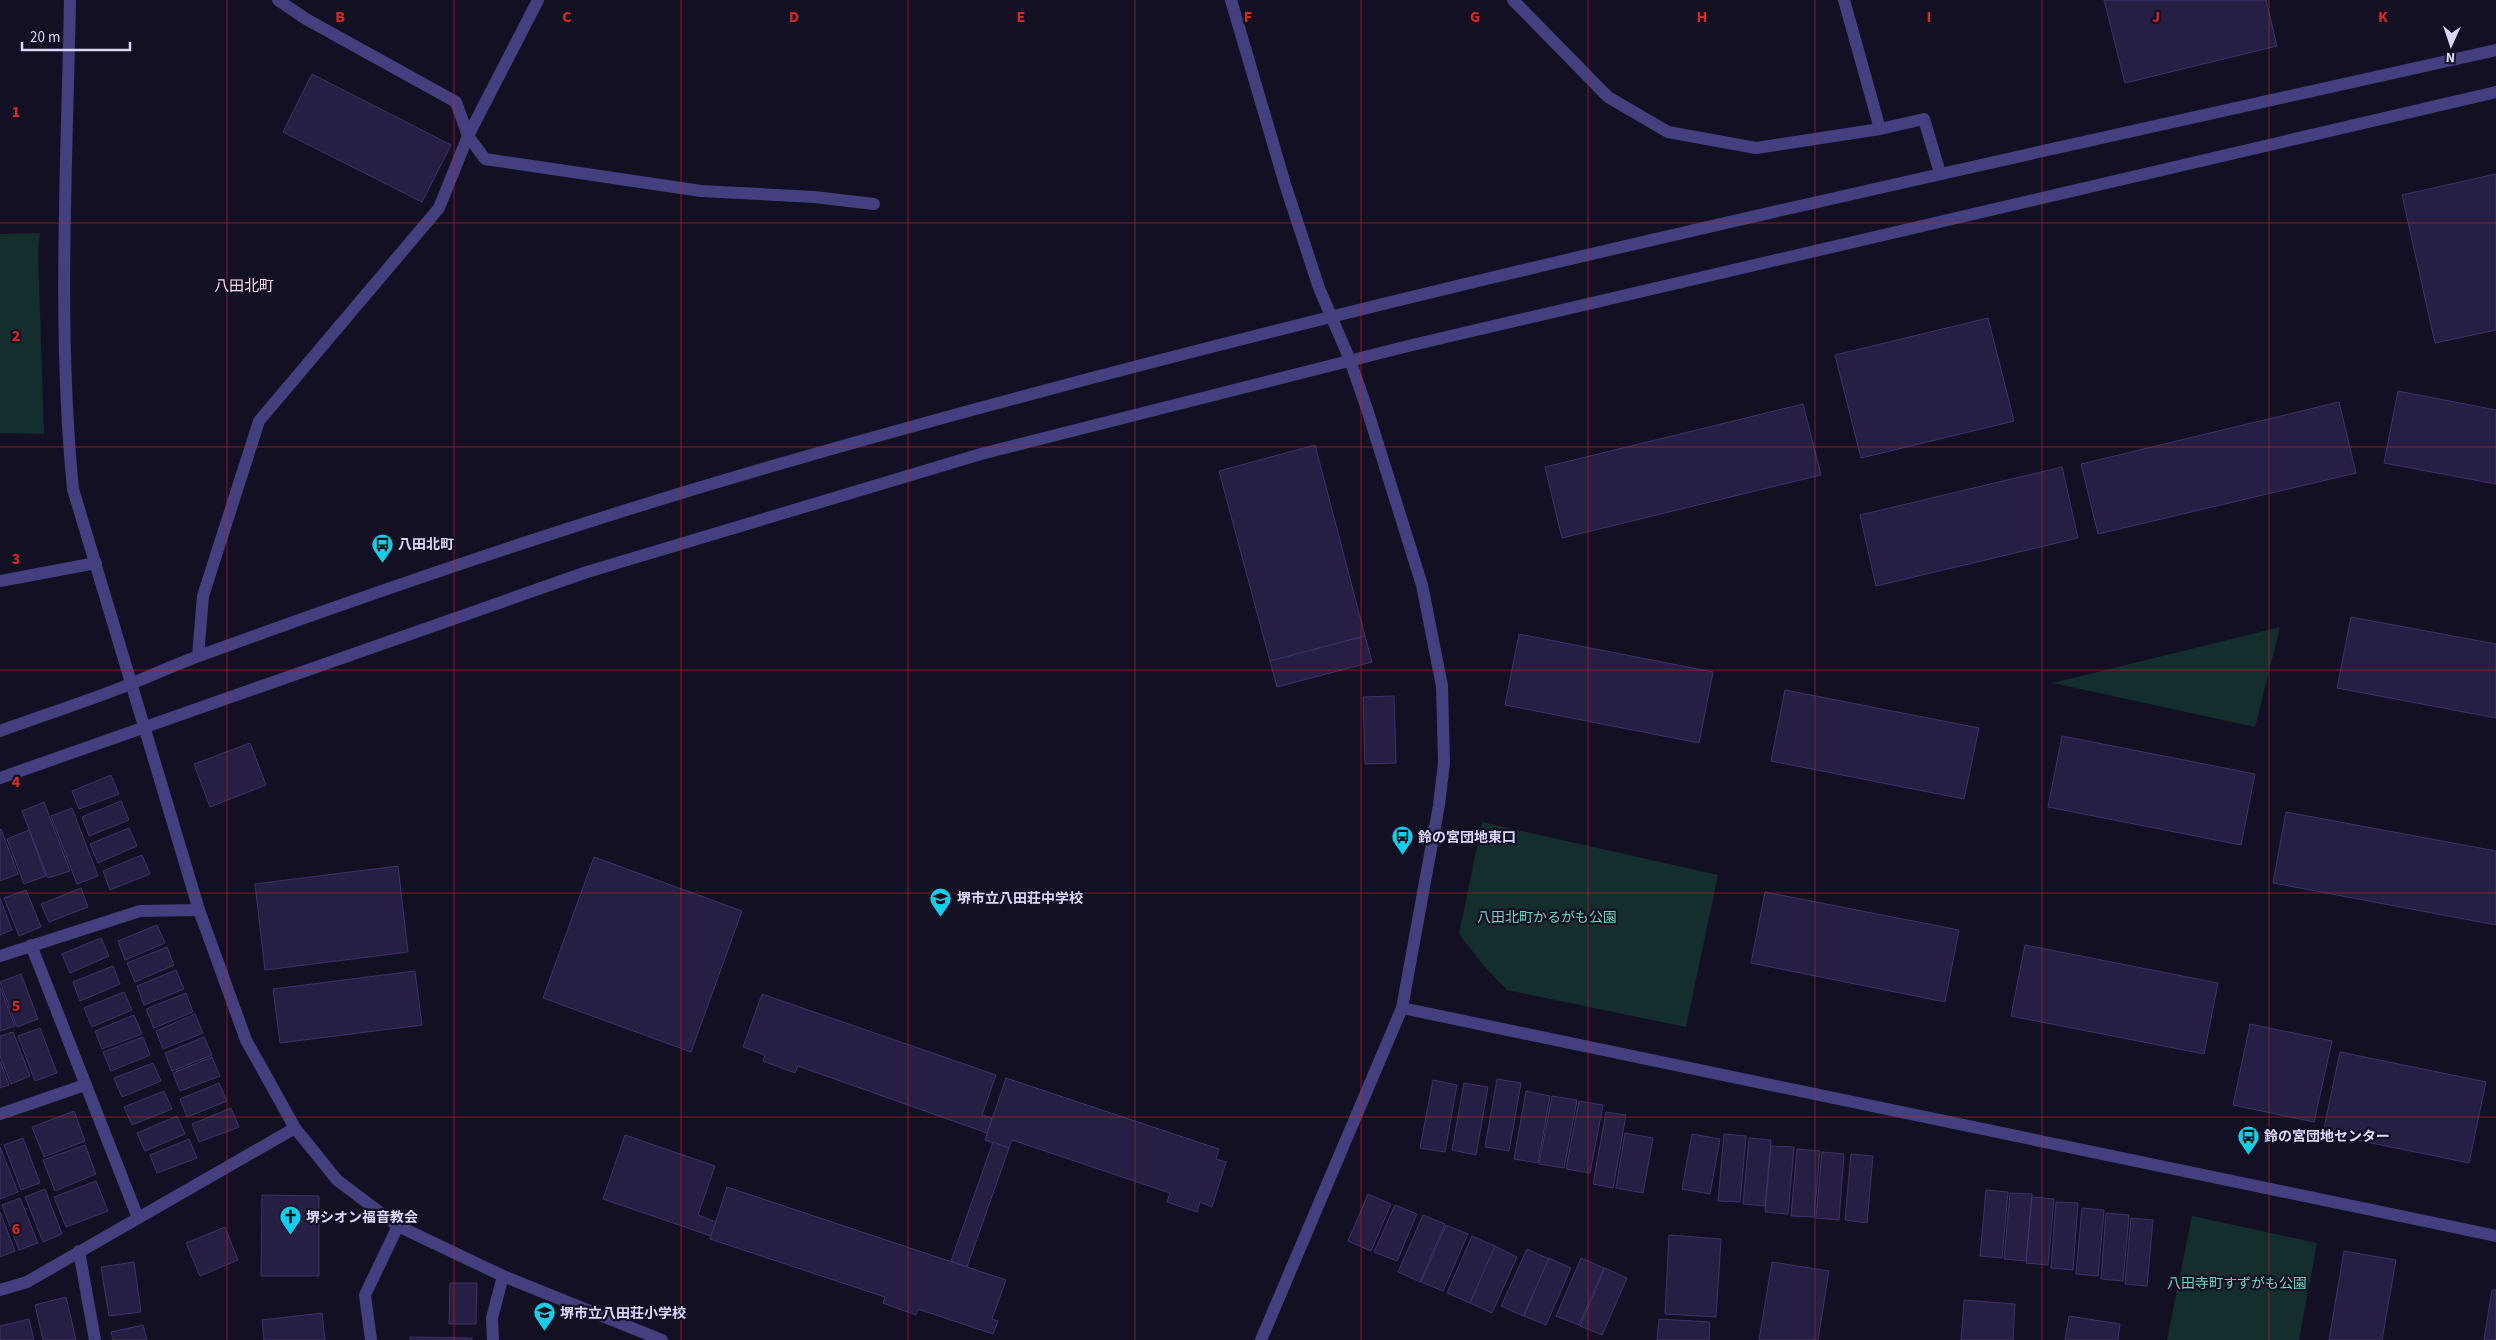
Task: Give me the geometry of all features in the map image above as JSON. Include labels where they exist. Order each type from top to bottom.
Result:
[{"type":"street","points":[[70,0],[64,306],[66,421],[73,489],[199,910],[246,1040],[294,1128],[337,1180],[398,1226],[503,1276],[662,1340]]},
{"type":"street","points":[[278,0],[306,19],[456,102],[468,136],[485,160],[701,191],[814,197],[874,204]]},
{"type":"street","points":[[198,656],[204,596],[259,421],[439,208],[468,136],[538,0]]},
{"type":"street","points":[[1231,0],[1285,184],[1319,288],[1350,360],[1422,584],[1442,686],[1444,763],[1440,797],[1402,1008],[1262,1340]]},
{"type":"street","points":[[1512,0],[1608,97],[1668,132],[1756,148],[1880,129],[1924,119],[1940,173]]},
{"type":"street","points":[[1844,0],[1880,129]]},
{"type":"street","points":[[0,731],[132,684],[198,656],[390,588],[768,467],[959,413],[1332,316],[1940,173],[2496,50]]},
{"type":"street","points":[[0,778],[587,572],[981,454],[1350,360],[2496,92]]},
{"type":"street","points":[[0,581],[96,563]]},
{"type":"street","points":[[0,956],[140,911],[199,910]]},
{"type":"street","points":[[31,945],[138,1218]]},
{"type":"street","points":[[1402,1008],[2496,1236]]},
{"type":"street","points":[[0,1114],[85,1085]]},
{"type":"street","points":[[0,1290],[27,1282],[294,1128]]},
{"type":"street","points":[[371,1340],[365,1295],[398,1226]]},
{"type":"street","points":[[79,1251],[95,1340]]},
{"type":"street","points":[[493,1340],[492,1318],[503,1276]]},
{"type":"green space","points":[[40,233],[38,252],[44,434],[0,433],[0,234]]},
{"type":"green space","points":[[2280,627],[2255,727],[2053,683]]},
{"type":"green space","name":"八田北町かるがも公園","points":[[1482,822],[1718,875],[1686,1027],[1507,990],[1484,966],[1459,934]]},
{"type":"green space","name":"八田寺町すずがも公園","points":[[2192,1216],[2317,1243],[2299,1340],[2167,1340]]},
{"type":"building","points":[[2104,0],[2266,0],[2277,46],[2125,83]]},
{"type":"building","points":[[312,74],[451,145],[422,202],[283,132]]},
{"type":"building","points":[[2496,174],[2496,330],[2435,343],[2402,195]]},
{"type":"building","points":[[1988,318],[2014,421],[1861,458],[1835,355]]},
{"type":"building","points":[[2398,391],[2496,410],[2496,484],[2384,463]]},
{"type":"building","points":[[2339,402],[2356,473],[2098,534],[2081,464]]},
{"type":"building","points":[[1803,404],[1821,475],[1562,538],[1545,467]]},
{"type":"building","points":[[1315,445],[1365,636],[1270,661],[1219,471]]},
{"type":"building","points":[[2062,467],[2078,538],[1876,586],[1860,515]]},
{"type":"building","points":[[2351,617],[2496,644],[2496,718],[2337,688]]},
{"type":"building","points":[[1519,634],[1713,672],[1699,743],[1505,705]]},
{"type":"building","points":[[1365,636],[1372,662],[1277,687],[1270,661]]},
{"type":"building","points":[[1785,690],[1979,728],[1964,799],[1771,761]]},
{"type":"building","points":[[1394,696],[1396,763],[1365,764],[1363,697]]},
{"type":"building","points":[[2062,736],[2255,774],[2241,845],[2048,807]]},
{"type":"building","points":[[250,743],[266,785],[210,807],[194,764]]},
{"type":"building","points":[[111,775],[119,794],[79,809],[72,791]]},
{"type":"building","points":[[121,801],[129,820],[89,836],[82,817]]},
{"type":"building","points":[[44,802],[70,871],[48,878],[22,811]]},
{"type":"building","points":[[72,808],[98,876],[77,884],[51,816]]},
{"type":"building","points":[[2286,812],[2496,851],[2496,925],[2273,883]]},
{"type":"building","points":[[129,828],[137,846],[98,863],[90,844]]},
{"type":"building","points":[[0,830],[18,874],[0,881]]},
{"type":"building","points":[[29,830],[46,876],[24,884],[7,839]]},
{"type":"building","points":[[142,855],[150,874],[110,890],[103,871]]},
{"type":"building","points":[[594,857],[742,911],[691,1052],[543,998]]},
{"type":"building","points":[[398,866],[408,952],[265,970],[255,884]]},
{"type":"building","points":[[81,888],[88,907],[49,922],[41,904]]},
{"type":"building","points":[[26,890],[41,927],[19,936],[4,898]]},
{"type":"building","points":[[1765,892],[1959,930],[1945,1002],[1751,963]]},
{"type":"building","points":[[0,898],[12,930],[0,935]]},
{"type":"building","points":[[157,925],[165,943],[125,960],[118,941]]},
{"type":"building","points":[[101,938],[109,956],[70,973],[62,954]]},
{"type":"building","points":[[2025,945],[2218,983],[2204,1054],[2011,1016]]},
{"type":"building","points":[[167,947],[174,965],[135,982],[127,963]]},
{"type":"building","points":[[113,966],[120,984],[80,1001],[73,982]]},
{"type":"building","points":[[176,970],[184,989],[144,1005],[137,986]]},
{"type":"building","points":[[415,971],[422,1025],[280,1043],[273,989]]},
{"type":"building","points":[[21,974],[38,1019],[17,1027],[0,982]]},
{"type":"building","points":[[0,987],[15,1026],[0,1031]]},
{"type":"building","points":[[124,992],[132,1010],[92,1027],[84,1008]]},
{"type":"building","points":[[186,993],[193,1012],[154,1028],[146,1009]]},
{"type":"building","points":[[762,994],[996,1075],[982,1115],[992,1118],[987,1133],[798,1066],[795,1073],[763,1061],[765,1055],[743,1047]]},
{"type":"building","points":[[195,1014],[203,1033],[163,1049],[156,1031]]},
{"type":"building","points":[[134,1015],[142,1034],[102,1049],[95,1031]]},
{"type":"building","points":[[2250,1024],[2332,1041],[2314,1122],[2233,1105]]},
{"type":"building","points":[[40,1028],[57,1073],[35,1081],[18,1036]]},
{"type":"building","points":[[13,1032],[30,1076],[11,1084],[0,1056],[0,1036]]},
{"type":"building","points":[[143,1037],[150,1055],[111,1071],[103,1052]]},
{"type":"building","points":[[204,1037],[212,1055],[172,1071],[165,1053]]},
{"type":"building","points":[[2340,1052],[2486,1082],[2469,1163],[2323,1133]]},
{"type":"building","points":[[212,1057],[220,1076],[180,1091],[173,1073]]},
{"type":"building","points":[[0,1061],[9,1085],[0,1088]]},
{"type":"building","points":[[153,1063],[161,1081],[122,1097],[114,1078]]},
{"type":"building","points":[[1006,1078],[1219,1149],[1216,1159],[1226,1162],[1212,1207],[1200,1202],[1197,1212],[1167,1202],[1170,1193],[1012,1140],[1009,1148],[985,1140]]},
{"type":"building","points":[[1497,1079],[1521,1083],[1509,1151],[1485,1147]]},
{"type":"building","points":[[1433,1080],[1457,1085],[1445,1152],[1420,1148]]},
{"type":"building","points":[[219,1083],[227,1101],[187,1117],[180,1099]]},
{"type":"building","points":[[1464,1083],[1488,1087],[1476,1155],[1452,1150]]},
{"type":"building","points":[[164,1091],[172,1109],[132,1125],[124,1107]]},
{"type":"building","points":[[1526,1091],[1550,1096],[1538,1163],[1514,1159]]},
{"type":"building","points":[[1552,1096],[1577,1100],[1564,1168],[1539,1164]]},
{"type":"building","points":[[1579,1101],[1603,1105],[1590,1173],[1566,1169]]},
{"type":"building","points":[[231,1108],[239,1127],[199,1142],[192,1124]]},
{"type":"building","points":[[74,1111],[85,1141],[44,1157],[32,1127]]},
{"type":"building","points":[[1606,1112],[1626,1115],[1613,1188],[1593,1184]]},
{"type":"building","points":[[177,1116],[185,1134],[145,1151],[137,1133]]},
{"type":"building","points":[[1625,1133],[1653,1138],[1643,1193],[1616,1188]]},
{"type":"building","points":[[1692,1134],[1720,1139],[1710,1194],[1682,1189]]},
{"type":"building","points":[[1724,1134],[1746,1136],[1740,1202],[1718,1201]]},
{"type":"building","points":[[625,1135],[715,1166],[698,1215],[716,1222],[711,1236],[603,1199]]},
{"type":"building","points":[[23,1138],[40,1183],[21,1190],[4,1145]]},
{"type":"building","points":[[1749,1138],[1771,1140],[1765,1206],[1743,1204]]},
{"type":"building","points":[[189,1139],[197,1158],[157,1173],[150,1155]]},
{"type":"building","points":[[993,1142],[1009,1148],[967,1267],[951,1261]]},
{"type":"building","points":[[85,1145],[96,1174],[55,1191],[43,1160]]},
{"type":"building","points":[[1771,1146],[1794,1147],[1788,1214],[1765,1212]]},
{"type":"building","points":[[0,1147],[18,1192],[0,1199]]},
{"type":"building","points":[[1797,1149],[1820,1151],[1814,1217],[1791,1216]]},
{"type":"building","points":[[1822,1152],[1844,1154],[1839,1220],[1816,1218]]},
{"type":"building","points":[[1851,1154],[1873,1156],[1867,1223],[1845,1220]]},
{"type":"building","points":[[96,1181],[108,1211],[66,1227],[54,1197]]},
{"type":"building","points":[[727,1187],[1006,1280],[992,1319],[998,1321],[993,1334],[918,1309],[916,1315],[883,1303],[885,1297],[710,1239]]},
{"type":"building","points":[[45,1189],[62,1234],[43,1242],[25,1197]]},
{"type":"building","points":[[1986,1190],[2008,1192],[2002,1258],[1980,1256]]},
{"type":"building","points":[[2010,1193],[2032,1194],[2026,1261],[2004,1259]]},
{"type":"building","points":[[1368,1194],[1391,1204],[1371,1251],[1348,1241]]},
{"type":"building","name":"堺シオン福音教会","points":[[262,1195],[319,1196],[319,1276],[261,1276]]},
{"type":"building","points":[[2032,1197],[2054,1199],[2048,1265],[2026,1263]]},
{"type":"building","points":[[20,1198],[38,1243],[19,1250],[2,1205]]},
{"type":"building","points":[[2056,1202],[2078,1203],[2073,1270],[2051,1268]]},
{"type":"building","points":[[1395,1205],[1417,1214],[1397,1261],[1374,1252]]},
{"type":"building","points":[[2082,1208],[2104,1210],[2098,1276],[2076,1274]]},
{"type":"building","points":[[0,1212],[15,1251],[0,1257]]},
{"type":"building","points":[[2106,1213],[2129,1215],[2123,1281],[2101,1279]]},
{"type":"building","points":[[1423,1215],[1445,1224],[1420,1282],[1398,1272]]},
{"type":"building","points":[[2131,1218],[2153,1220],[2147,1286],[2125,1284]]},
{"type":"building","points":[[1446,1225],[1468,1234],[1443,1291],[1421,1282]]},
{"type":"building","points":[[225,1227],[238,1260],[200,1276],[186,1243]]},
{"type":"building","points":[[1669,1235],[1721,1239],[1716,1317],[1665,1314]]},
{"type":"building","points":[[1472,1236],[1495,1246],[1470,1303],[1447,1293]]},
{"type":"building","points":[[1495,1246],[1517,1257],[1492,1313],[1470,1303]]},
{"type":"building","points":[[1527,1249],[1549,1259],[1523,1316],[1501,1306]]},
{"type":"building","points":[[2344,1251],[2396,1260],[2382,1340],[2329,1340]]},
{"type":"building","points":[[1549,1258],[1571,1268],[1546,1325],[1524,1316]]},
{"type":"building","points":[[1581,1258],[1604,1268],[1579,1325],[1556,1316]]},
{"type":"building","points":[[134,1262],[141,1312],[109,1316],[101,1267]]},
{"type":"building","points":[[1772,1262],[1829,1271],[1818,1340],[1759,1340]]},
{"type":"building","points":[[1605,1268],[1627,1278],[1602,1335],[1580,1326]]},
{"type":"building","points":[[450,1283],[477,1283],[476,1324],[449,1324]]},
{"type":"building","points":[[2492,1290],[2496,1290],[2496,1340],[2484,1340]]},
{"type":"building","points":[[66,1297],[76,1340],[43,1340],[35,1305]]},
{"type":"building","points":[[1964,1300],[2015,1304],[2013,1340],[1961,1340]]},
{"type":"building","points":[[322,1313],[325,1340],[264,1340],[262,1320]]},
{"type":"building","points":[[2069,1316],[2120,1324],[2118,1340],[2065,1340]]},
{"type":"building","points":[[29,1319],[34,1340],[0,1340],[0,1326]]},
{"type":"building","points":[[1659,1319],[1710,1322],[1709,1340],[1657,1340]]},
{"type":"building","points":[[143,1325],[147,1340],[113,1340],[111,1332]]},
{"type":"building","points":[[410,1337],[472,1338],[472,1340],[410,1340]]},
{"type":"place","name":"八田北町","points":[[382,563]]},
{"type":"place","name":"鈴の宮団地東口","points":[[1402,856]]},
{"type":"place","name":"堺市立八田荘中学校","points":[[941,917]]},
{"type":"place","name":"鈴の宮団地センター","points":[[2248,1155]]},
{"type":"place","name":"堺シオン福音教会","points":[[290,1236]]},
{"type":"place","name":"堺市立八田荘小学校","points":[[544,1332]]},
{"type":"district","name":"八田北町","points":[[244,286]]}]
